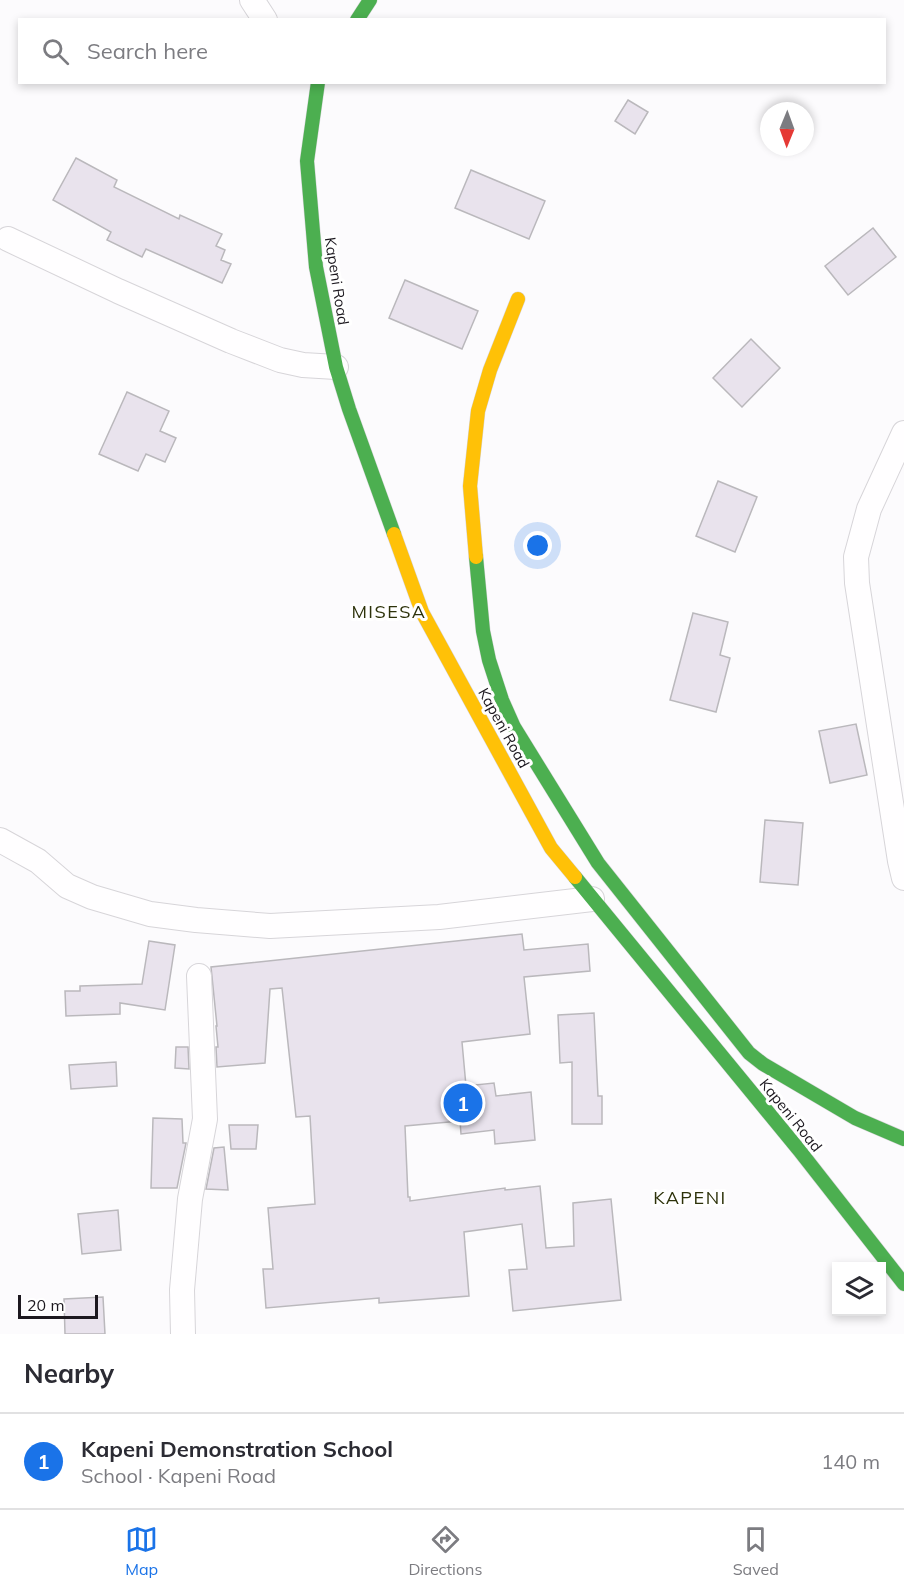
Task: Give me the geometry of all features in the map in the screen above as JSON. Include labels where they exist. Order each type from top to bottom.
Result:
[{"type":"main road","points":[[358,18],[370,0]]},
{"type":"main road","name":"Kapeni Road","points":[[317,84],[307,161],[316,267],[336,367],[422,612],[551,848],[799,1150],[904,1284]]},
{"type":"main road","points":[[518,300],[490,370],[478,411],[470,486],[483,631],[489,660],[502,700],[514,727],[598,863],[749,1053],[763,1064],[855,1118],[904,1139]]},
{"type":"street","points":[[252,0],[264,18]]},
{"type":"street","points":[[8,239],[231,341],[280,360],[303,365],[336,367]]},
{"type":"street","points":[[904,433],[869,509],[856,557],[857,583],[904,878]]},
{"type":"street","points":[[0,840],[38,861],[67,886],[92,897],[150,914],[196,920],[270,926],[439,917],[592,899]]},
{"type":"street","points":[[183,1334],[182,1290],[190,1199],[205,1119],[199,976]]},
{"type":"building","points":[[628,100],[648,112],[635,134],[615,121]]},
{"type":"building","points":[[76,158],[117,180],[114,187],[179,219],[180,215],[222,234],[216,246],[225,250],[221,260],[231,264],[222,283],[146,249],[142,257],[107,240],[111,232],[53,200]]},
{"type":"building","points":[[471,170],[545,201],[529,239],[455,208]]},
{"type":"building","points":[[873,228],[896,257],[848,295],[825,266]]},
{"type":"building","points":[[405,280],[478,311],[462,349],[389,318]]},
{"type":"building","points":[[751,339],[780,368],[742,407],[713,378]]},
{"type":"building","points":[[127,392],[169,411],[160,431],[176,438],[165,462],[146,454],[138,471],[99,454]]},
{"type":"building","points":[[718,481],[757,497],[735,552],[696,536]]},
{"type":"building","points":[[693,613],[728,622],[720,655],[730,658],[716,712],[670,700]]},
{"type":"building","points":[[856,724],[867,775],[830,783],[819,731]]},
{"type":"building","points":[[765,820],[803,823],[798,885],[760,882]]},
{"type":"building","points":[[522,934],[524,950],[588,944],[590,971],[524,977],[530,1034],[462,1042],[466,1086],[494,1083],[496,1096],[531,1092],[535,1140],[495,1144],[494,1130],[461,1134],[460,1121],[405,1126],[408,1197],[410,1201],[505,1188],[505,1190],[540,1186],[546,1248],[574,1246],[573,1203],[611,1199],[621,1300],[513,1311],[509,1270],[527,1269],[522,1224],[464,1232],[469,1296],[379,1303],[379,1298],[266,1308],[263,1269],[273,1269],[268,1208],[315,1204],[310,1116],[296,1117],[282,988],[270,989],[265,1063],[217,1067],[217,1026],[211,967]]},
{"type":"building","points":[[149,941],[175,945],[165,1010],[120,1003],[120,1014],[66,1016],[65,991],[80,991],[80,986],[142,984]]},
{"type":"building","points":[[594,1013],[598,1096],[602,1096],[602,1124],[572,1124],[572,1062],[560,1063],[558,1015]]},
{"type":"building","points":[[176,1047],[188,1047],[189,1069],[175,1068]]},
{"type":"building","points":[[116,1062],[117,1086],[71,1089],[69,1065]]},
{"type":"building","points":[[153,1118],[182,1119],[183,1143],[186,1143],[177,1188],[151,1188]]},
{"type":"building","points":[[229,1125],[258,1125],[256,1149],[231,1149]]},
{"type":"building","points":[[224,1147],[228,1190],[206,1189],[214,1148]]},
{"type":"building","points":[[118,1210],[121,1250],[82,1254],[78,1214]]},
{"type":"building","points":[[103,1297],[105,1334],[65,1334],[64,1299]]},
{"type":"traffic: fast","points":[[358,18],[370,0]]},
{"type":"traffic: fast","points":[[318,84],[307,161],[316,267],[336,367],[394,534]]},
{"type":"traffic: fast","points":[[476,557],[483,631],[489,660],[502,700],[514,727],[598,863],[749,1053],[763,1064],[855,1118],[904,1139]]},
{"type":"traffic: fast","points":[[575,877],[799,1150],[904,1284]]},
{"type":"traffic: slow","points":[[476,557],[470,486],[478,411],[490,370],[518,299]]},
{"type":"traffic: slow","points":[[394,534],[422,612],[551,848],[575,877]]},
{"type":"place","name":"Kapeni Demonstration School","points":[[463,1103]]},
{"type":"district","name":"MISESA","points":[[389,611]]},
{"type":"district","name":"KAPENI","points":[[690,1197]]}]
